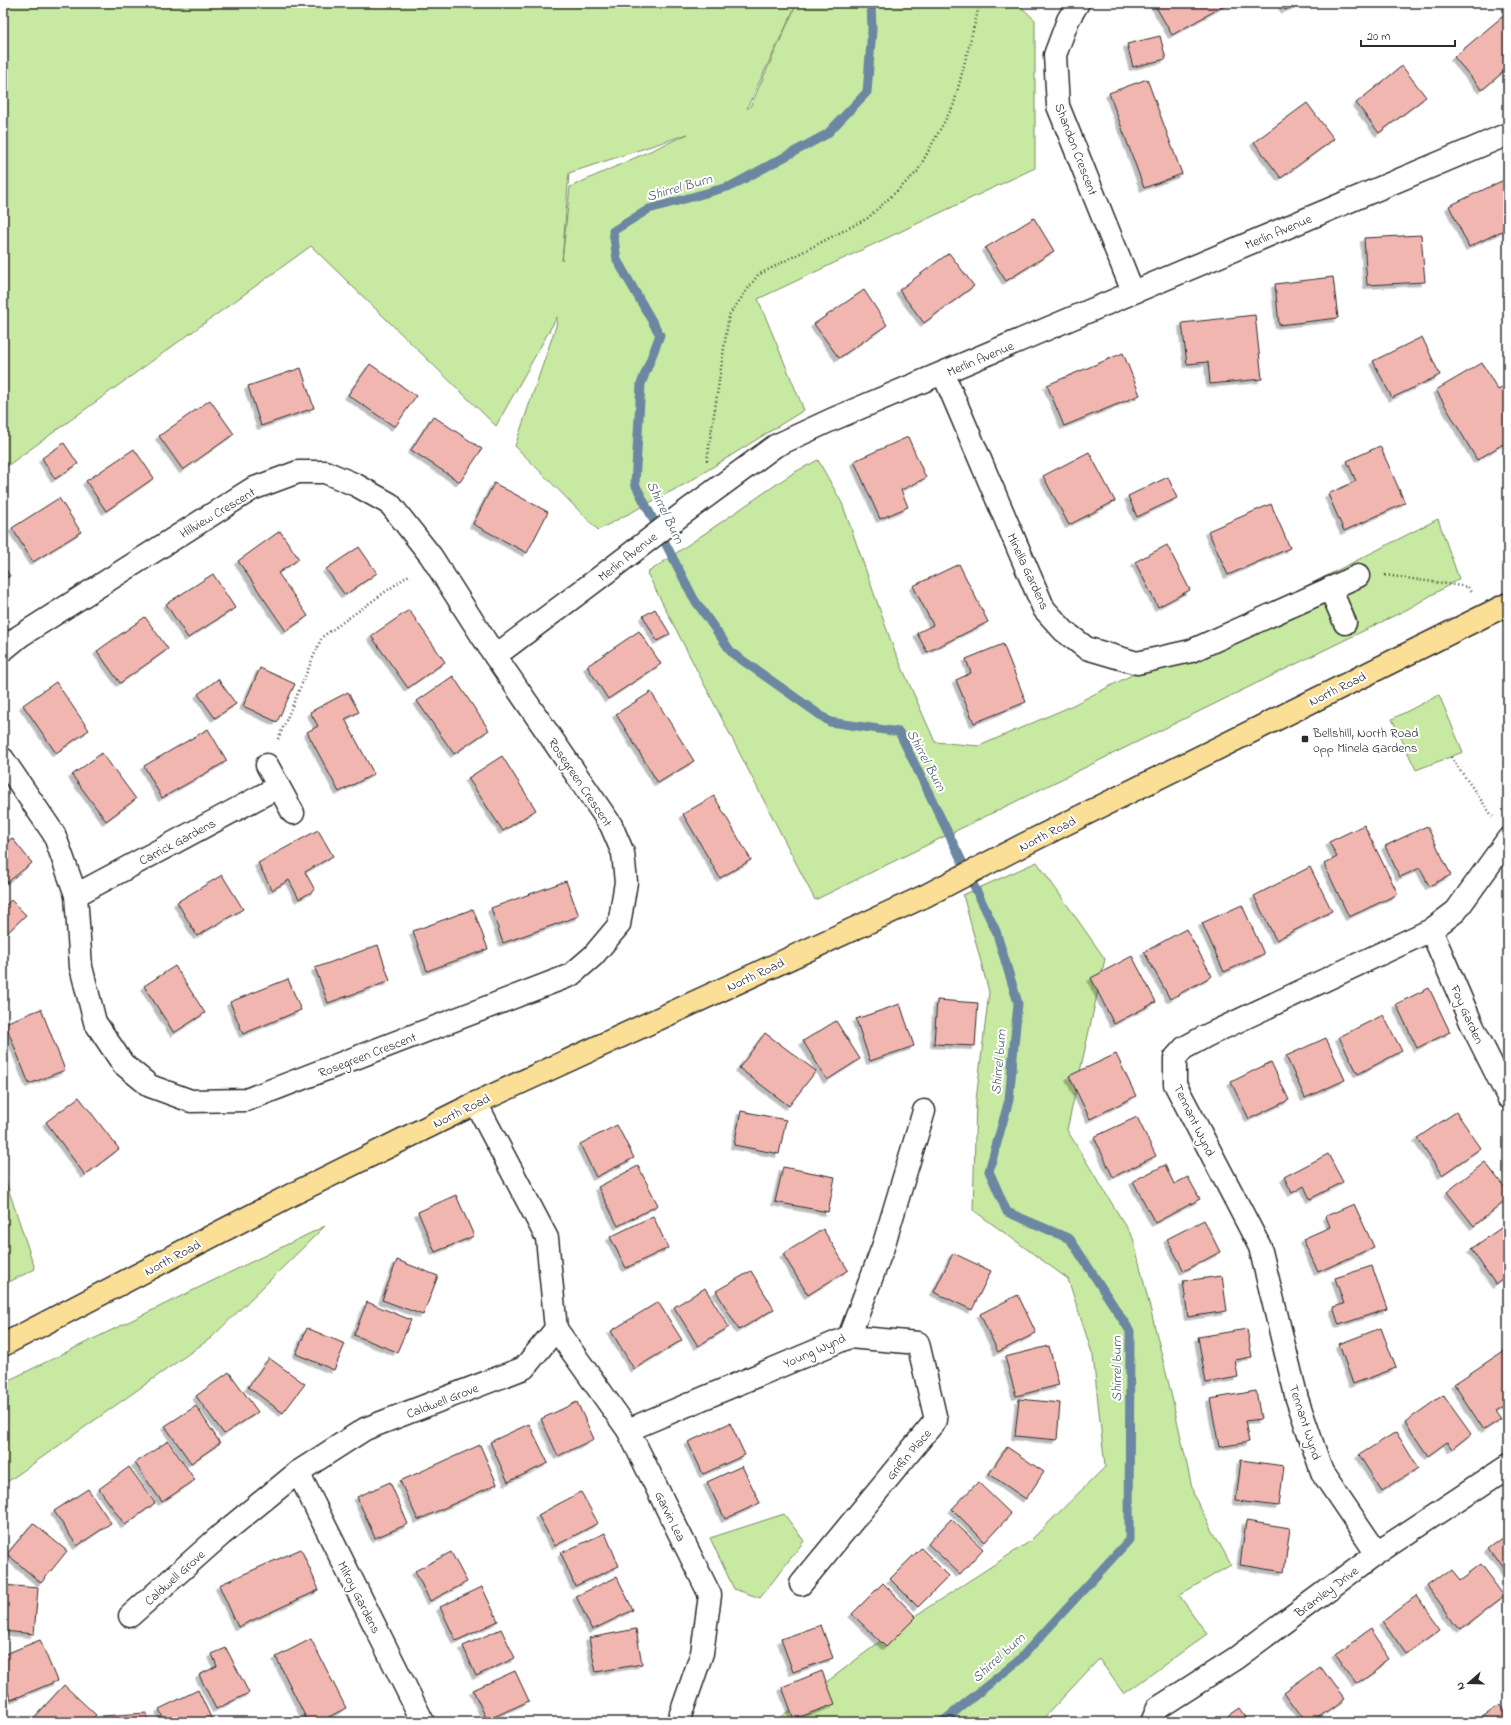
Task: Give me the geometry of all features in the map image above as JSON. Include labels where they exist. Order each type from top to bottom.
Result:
[{"type":"main road","name":"North Road","points":[[3,1345],[291,1195],[476,1103],[924,896],[1022,845],[1508,604]]},
{"type":"street","name":"Shandon Crescent","points":[[1078,3],[1068,20],[1055,55],[1058,106],[1133,292]]},
{"type":"street","name":"Merlin Avenue","points":[[495,656],[680,515],[775,446],[831,420],[1508,134]]},
{"type":"street","name":"Minella Gardens","points":[[944,373],[1044,609],[1064,631],[1086,648],[1137,663],[1191,651],[1358,576]]},
{"type":"street","name":"Hillview Crescent","points":[[3,650],[20,636],[252,489],[298,472],[325,472],[356,485],[390,504],[431,556],[495,656]]},
{"type":"street","points":[[1330,588],[1345,623]]},
{"type":"street","name":"Rosegreen Crescent","points":[[3,759],[54,834],[76,895],[81,967],[95,1022],[123,1064],[150,1086],[191,1101],[246,1100],[571,975],[593,956],[619,925],[626,882],[623,853],[612,825],[495,656]]},
{"type":"street","points":[[267,765],[278,787],[294,812]]},
{"type":"street","name":"Carrick Gardens","points":[[76,895],[278,787]]},
{"type":"street","name":"Tennant Wynd","points":[[1377,1553],[1322,1472],[1297,1399],[1260,1247],[1175,1084],[1175,1058],[1184,1048],[1206,1036],[1431,930],[1456,911],[1508,839]]},
{"type":"street","name":"Foy Garden","points":[[1431,930],[1473,1027],[1508,1097]]},
{"type":"street","points":[[476,1103],[547,1238],[556,1329]]},
{"type":"street","name":"Young Wynd","points":[[628,1430],[849,1337],[883,1247],[924,1111]]},
{"type":"street","name":"Garvin Lea","points":[[556,1329],[628,1430],[710,1595],[702,1653],[678,1722]]},
{"type":"street","name":"Caldwell Grove","points":[[130,1616],[221,1535],[298,1472],[365,1429],[524,1368],[556,1329]]},
{"type":"street","name":"Griffin Place","points":[[801,1584],[936,1420],[918,1343],[849,1337]]},
{"type":"street","name":"Bramley Drive","points":[[1152,1722],[1158,1708],[1236,1658],[1377,1553],[1508,1466]]},
{"type":"street","name":"Milroy Gardens","points":[[298,1472],[423,1722]]},
{"type":"path","points":[[701,501],[729,315],[758,275],[868,218],[917,172],[954,104],[980,3]]},
{"type":"path","points":[[267,765],[322,637],[418,569],[431,556]]},
{"type":"path","points":[[1358,576],[1378,574],[1468,587],[1484,615]]},
{"type":"path","points":[[1451,757],[1495,819]]},
{"type":"green space","points":[[3,3],[797,3],[1017,3],[1035,20],[1035,168],[758,299],[804,410],[687,483],[598,530],[515,446],[556,326],[557,317],[496,426],[311,246],[3,469]],"holes":[[[797,3],[750,107],[747,108]],[[688,134],[570,187],[562,261],[569,173]]]},
{"type":"green space","points":[[818,460],[842,503],[893,647],[935,742],[979,746],[1067,708],[1438,519],[1459,579],[1408,609],[815,900],[647,573],[793,473]]},
{"type":"green space","points":[[1439,695],[1463,752],[1416,770],[1392,719]]},
{"type":"green space","points":[[1037,862],[1105,959],[1067,1130],[1133,1238],[1171,1393],[1194,1496],[1231,1565],[1179,1595],[1207,1634],[1124,1694],[1099,1659],[1040,1722],[774,1722],[907,1621],[1029,1542],[1105,1467],[1093,1356],[1068,1279],[973,1210],[976,1100],[989,992],[963,895]]},
{"type":"green space","points":[[3,1173],[35,1269],[3,1285]]},
{"type":"green space","points":[[325,1226],[211,1338],[3,1485],[3,1383]]},
{"type":"green space","points":[[784,1514],[804,1541],[760,1598],[734,1589],[710,1538]]},
{"type":"building","points":[[1159,3],[1229,3],[1172,35],[1155,5]]},
{"type":"building","points":[[1281,3],[1300,3],[1285,10]]},
{"type":"building","points":[[1508,12],[1508,68],[1482,90],[1454,57]]},
{"type":"building","points":[[1160,36],[1166,59],[1133,67],[1127,44]]},
{"type":"building","points":[[1402,66],[1426,97],[1379,133],[1356,103]]},
{"type":"building","points":[[1147,79],[1182,174],[1144,188],[1109,93]]},
{"type":"building","points":[[1307,103],[1334,139],[1281,178],[1254,142]]},
{"type":"building","points":[[1508,178],[1508,228],[1469,247],[1449,206]]},
{"type":"building","points":[[1034,218],[1054,251],[1006,281],[985,248]]},
{"type":"building","points":[[1421,235],[1425,282],[1367,285],[1364,238]]},
{"type":"building","points":[[949,253],[974,286],[924,323],[899,290]]},
{"type":"building","points":[[1333,277],[1338,318],[1279,325],[1275,284]]},
{"type":"building","points":[[864,290],[887,325],[839,358],[814,324]]},
{"type":"building","points":[[1255,315],[1262,379],[1210,384],[1208,362],[1187,364],[1182,323]]},
{"type":"building","points":[[1422,337],[1440,375],[1392,398],[1373,361]]},
{"type":"building","points":[[1123,353],[1140,395],[1064,426],[1047,385]]},
{"type":"building","points":[[1482,363],[1498,390],[1508,384],[1508,441],[1477,460],[1436,390]]},
{"type":"building","points":[[370,364],[416,396],[395,427],[348,395]]},
{"type":"building","points":[[301,368],[314,408],[261,426],[248,386]]},
{"type":"building","points":[[210,400],[234,434],[183,470],[159,436]]},
{"type":"building","points":[[433,416],[482,449],[460,482],[411,450]]},
{"type":"building","points":[[908,437],[926,478],[901,490],[908,507],[880,519],[854,461]]},
{"type":"building","points":[[64,443],[78,464],[55,479],[42,458]]},
{"type":"building","points":[[1380,446],[1405,503],[1344,531],[1328,494],[1356,481],[1347,461]]},
{"type":"building","points":[[134,449],[154,478],[106,511],[86,481]]},
{"type":"building","points":[[1089,452],[1115,501],[1069,525],[1043,476]]},
{"type":"building","points":[[1168,477],[1177,498],[1137,517],[1128,496]]},
{"type":"building","points":[[494,483],[548,512],[527,553],[473,524]]},
{"type":"building","points":[[59,498],[81,532],[33,562],[12,528]]},
{"type":"building","points":[[1271,504],[1290,548],[1228,575],[1208,531]]},
{"type":"building","points":[[280,531],[299,559],[278,573],[308,616],[286,631],[238,561]]},
{"type":"building","points":[[1167,545],[1190,590],[1158,607],[1135,562]]},
{"type":"building","points":[[359,547],[377,573],[345,595],[326,569]]},
{"type":"building","points":[[959,564],[988,622],[927,652],[917,633],[933,625],[913,586]]},
{"type":"building","points":[[3,565],[10,576],[3,580]]},
{"type":"building","points":[[213,574],[235,608],[188,638],[166,604]]},
{"type":"building","points":[[655,609],[670,634],[657,641],[643,616]]},
{"type":"building","points":[[409,610],[445,662],[408,688],[371,636]]},
{"type":"building","points":[[145,617],[168,649],[120,683],[97,651]]},
{"type":"building","points":[[639,631],[661,664],[608,699],[587,666]]},
{"type":"building","points":[[1003,644],[1026,702],[974,723],[956,680],[971,673],[966,659]]},
{"type":"building","points":[[260,668],[295,684],[277,722],[243,706]]},
{"type":"building","points":[[453,676],[489,730],[454,754],[417,701]]},
{"type":"building","points":[[218,679],[236,704],[215,718],[198,694]]},
{"type":"building","points":[[56,682],[89,730],[56,753],[23,705]]},
{"type":"building","points":[[348,692],[359,712],[345,719],[374,774],[339,792],[307,732],[318,726],[310,712]]},
{"type":"building","points":[[651,692],[694,761],[658,783],[616,714]]},
{"type":"building","points":[[208,729],[227,761],[162,798],[144,766]]},
{"type":"building","points":[[102,753],[136,799],[106,821],[72,775]]},
{"type":"building","points":[[502,756],[536,810],[503,831],[468,778]]},
{"type":"building","points":[[714,796],[751,860],[720,878],[683,814]]},
{"type":"building","points":[[1364,825],[1398,894],[1349,917],[1324,864],[1337,857],[1329,842]]},
{"type":"building","points":[[1427,826],[1451,875],[1429,886],[1420,868],[1400,877],[1385,846]]},
{"type":"building","points":[[318,830],[333,856],[305,872],[315,890],[299,899],[289,880],[272,890],[258,863]]},
{"type":"building","points":[[12,838],[32,863],[3,886],[3,845]]},
{"type":"building","points":[[1310,867],[1332,911],[1276,940],[1254,896]]},
{"type":"building","points":[[222,875],[243,909],[197,936],[177,902]]},
{"type":"building","points":[[566,881],[579,916],[503,943],[491,908]]},
{"type":"building","points":[[11,900],[26,915],[4,936],[3,908]]},
{"type":"building","points":[[1242,905],[1264,954],[1224,972],[1202,923]]},
{"type":"building","points":[[473,909],[488,949],[427,971],[413,931]]},
{"type":"building","points":[[1186,929],[1212,976],[1170,999],[1144,952]]},
{"type":"building","points":[[378,945],[390,981],[328,1003],[315,968]]},
{"type":"building","points":[[1132,956],[1156,1002],[1114,1024],[1091,978]]},
{"type":"building","points":[[175,966],[205,1013],[174,1033],[144,986]]},
{"type":"building","points":[[288,979],[301,1010],[243,1034],[230,1002]]},
{"type":"building","points":[[1429,988],[1450,1032],[1417,1048],[1396,1004]]},
{"type":"building","points":[[937,1000],[978,1003],[975,1046],[934,1044]]},
{"type":"building","points":[[900,1004],[914,1046],[870,1061],[856,1019]]},
{"type":"building","points":[[41,1009],[65,1070],[29,1084],[5,1023]]},
{"type":"building","points":[[1383,1015],[1402,1051],[1358,1074],[1339,1037]]},
{"type":"building","points":[[836,1021],[860,1059],[827,1080],[803,1041]]},
{"type":"building","points":[[765,1033],[816,1071],[789,1106],[739,1068]]},
{"type":"building","points":[[1326,1038],[1345,1080],[1305,1098],[1286,1056]]},
{"type":"building","points":[[1116,1054],[1136,1096],[1090,1119],[1069,1076]]},
{"type":"building","points":[[1271,1062],[1289,1100],[1249,1119],[1231,1082]]},
{"type":"building","points":[[79,1097],[119,1149],[85,1175],[46,1122]]},
{"type":"building","points":[[741,1111],[786,1120],[779,1154],[734,1145]]},
{"type":"building","points":[[1456,1112],[1481,1148],[1442,1175],[1417,1138]]},
{"type":"building","points":[[1137,1117],[1156,1156],[1113,1177],[1094,1137]]},
{"type":"building","points":[[617,1125],[634,1158],[596,1177],[580,1144]]},
{"type":"building","points":[[1328,1154],[1343,1182],[1310,1199],[1304,1186],[1292,1193],[1284,1177]]},
{"type":"building","points":[[1485,1162],[1508,1192],[1508,1199],[1474,1226],[1447,1192]]},
{"type":"building","points":[[1165,1165],[1174,1184],[1188,1177],[1200,1199],[1155,1223],[1133,1181]]},
{"type":"building","points":[[638,1166],[658,1205],[618,1226],[598,1187]]},
{"type":"building","points":[[783,1167],[835,1177],[828,1212],[775,1202]]},
{"type":"building","points":[[456,1195],[474,1236],[435,1252],[418,1212]]},
{"type":"building","points":[[1354,1204],[1374,1247],[1318,1272],[1303,1239],[1330,1227],[1326,1216]]},
{"type":"building","points":[[653,1216],[668,1248],[626,1268],[610,1237]]},
{"type":"building","points":[[1204,1220],[1220,1252],[1184,1271],[1167,1239]]},
{"type":"building","points":[[1508,1223],[1508,1276],[1496,1285],[1471,1249]]},
{"type":"building","points":[[823,1229],[848,1270],[808,1295],[783,1254]]},
{"type":"building","points":[[953,1253],[991,1271],[972,1310],[934,1292]]},
{"type":"building","points":[[397,1260],[438,1276],[423,1315],[382,1300]]},
{"type":"building","points":[[1372,1266],[1387,1309],[1339,1325],[1333,1307],[1344,1304],[1335,1278]]},
{"type":"building","points":[[751,1271],[774,1309],[739,1330],[716,1291]]},
{"type":"building","points":[[1222,1276],[1227,1311],[1188,1317],[1183,1281]]},
{"type":"building","points":[[705,1288],[729,1327],[698,1346],[674,1307]]},
{"type":"building","points":[[1018,1295],[1036,1333],[998,1352],[980,1314]]},
{"type":"building","points":[[367,1302],[411,1320],[397,1352],[354,1335]]},
{"type":"building","points":[[658,1302],[682,1340],[634,1369],[611,1331]]},
{"type":"building","points":[[307,1328],[345,1344],[334,1370],[296,1354]]},
{"type":"building","points":[[1381,1328],[1396,1368],[1353,1384],[1339,1344]]},
{"type":"building","points":[[1247,1329],[1252,1357],[1235,1360],[1238,1377],[1206,1383],[1198,1337]]},
{"type":"building","points":[[1049,1346],[1059,1385],[1016,1396],[1005,1357]]},
{"type":"building","points":[[1508,1348],[1508,1402],[1495,1410],[1501,1419],[1484,1430],[1454,1384]]},
{"type":"building","points":[[269,1358],[305,1384],[283,1413],[248,1387]]},
{"type":"building","points":[[229,1372],[258,1412],[224,1434],[196,1396]]},
{"type":"building","points":[[1256,1391],[1261,1419],[1245,1421],[1249,1442],[1219,1447],[1210,1399]]},
{"type":"building","points":[[1443,1395],[1471,1434],[1452,1449],[1447,1442],[1428,1456],[1405,1422]]},
{"type":"building","points":[[1019,1399],[1060,1403],[1057,1440],[1015,1436]]},
{"type":"building","points":[[577,1402],[594,1439],[558,1456],[541,1419]]},
{"type":"building","points":[[196,1406],[220,1443],[191,1463],[165,1426]]},
{"type":"building","points":[[730,1423],[745,1455],[703,1474],[688,1442]]},
{"type":"building","points":[[529,1424],[548,1463],[508,1482],[490,1442]]},
{"type":"building","points":[[1396,1432],[1418,1468],[1382,1491],[1359,1455]]},
{"type":"building","points":[[168,1441],[195,1480],[162,1502],[135,1463]]},
{"type":"building","points":[[480,1445],[497,1484],[418,1520],[400,1481]]},
{"type":"building","points":[[1007,1447],[1044,1472],[1026,1499],[989,1474]]},
{"type":"building","points":[[1241,1460],[1284,1466],[1279,1506],[1236,1501]]},
{"type":"building","points":[[742,1466],[760,1503],[725,1519],[707,1482]]},
{"type":"building","points":[[129,1467],[155,1503],[125,1525],[99,1489]]},
{"type":"building","points":[[390,1482],[408,1524],[375,1538],[357,1497]]},
{"type":"building","points":[[978,1482],[1011,1514],[985,1542],[952,1509]]},
{"type":"building","points":[[88,1489],[111,1523],[77,1546],[54,1511]]},
{"type":"building","points":[[581,1492],[598,1523],[555,1546],[538,1515]]},
{"type":"building","points":[[951,1519],[983,1549],[960,1574],[928,1544]]},
{"type":"building","points":[[1246,1521],[1290,1528],[1284,1572],[1240,1565]]},
{"type":"building","points":[[33,1523],[67,1551],[41,1583],[7,1554]]},
{"type":"building","points":[[605,1533],[619,1566],[575,1586],[561,1553]]},
{"type":"building","points":[[1508,1534],[1508,1577],[1488,1549]]},
{"type":"building","points":[[921,1548],[949,1576],[918,1607],[890,1579]]},
{"type":"building","points":[[301,1549],[319,1590],[238,1627],[219,1585]]},
{"type":"building","points":[[451,1552],[467,1582],[430,1601],[415,1571]]},
{"type":"building","points":[[1480,1564],[1504,1596],[1460,1630],[1428,1587],[1451,1570],[1459,1580]]},
{"type":"building","points":[[617,1577],[633,1610],[592,1630],[576,1596]]},
{"type":"building","points":[[883,1583],[916,1617],[886,1647],[852,1614]]},
{"type":"building","points":[[3,1585],[38,1588],[34,1634],[3,1631]]},
{"type":"building","points":[[482,1587],[498,1621],[456,1641],[440,1607]]},
{"type":"building","points":[[1417,1596],[1441,1629],[1406,1654],[1383,1621]]},
{"type":"building","points":[[821,1625],[833,1658],[793,1672],[781,1639]]},
{"type":"building","points":[[501,1629],[515,1658],[476,1676],[463,1646]]},
{"type":"building","points":[[636,1629],[642,1664],[596,1672],[589,1638]]},
{"type":"building","points":[[1371,1629],[1391,1659],[1356,1684],[1335,1654]]},
{"type":"building","points":[[311,1639],[346,1708],[319,1722],[308,1722],[276,1657]]},
{"type":"building","points":[[40,1640],[57,1681],[11,1700],[3,1680],[3,1655]]},
{"type":"building","points":[[226,1648],[249,1693],[216,1709],[199,1675],[217,1666],[212,1654]]},
{"type":"building","points":[[1320,1666],[1344,1699],[1312,1722],[1306,1722],[1284,1692]]},
{"type":"building","points":[[515,1671],[529,1701],[487,1720],[473,1690]]},
{"type":"building","points":[[822,1671],[835,1704],[794,1719],[782,1687]]},
{"type":"building","points":[[64,1685],[96,1715],[89,1722],[35,1722],[32,1720]]},
{"type":"building","points":[[198,1690],[213,1722],[165,1722],[159,1709]]},
{"type":"building","points":[[1501,1705],[1508,1716],[1508,1722],[1476,1722]]},
{"type":"building","points":[[1240,1709],[1249,1722],[1221,1722]]},
{"type":"building","points":[[147,1713],[148,1722],[103,1722],[102,1716]]},
{"type":"waterway","name":"Shirrel Burn","points":[[871,3],[872,30],[867,92],[827,134],[731,186],[649,209],[613,231],[617,260],[660,335],[641,384],[635,484],[694,599],[732,653],[830,722],[899,732],[996,931],[1018,1003],[1009,1100],[989,1171],[1007,1212],[1070,1239],[1130,1331],[1129,1540],[1018,1661],[942,1722]]},
{"type":"place","name":"Bellshill, North Road opp Minela Gardens","points":[[1305,739]]},
{"type":"water label","name":"Shirrel burn","points":[[998,1062]]},
{"type":"water label","name":"Shirrel burn","points":[[1116,1369]]},
{"type":"water label","name":"Shirrel burn","points":[[998,1657]]}]
